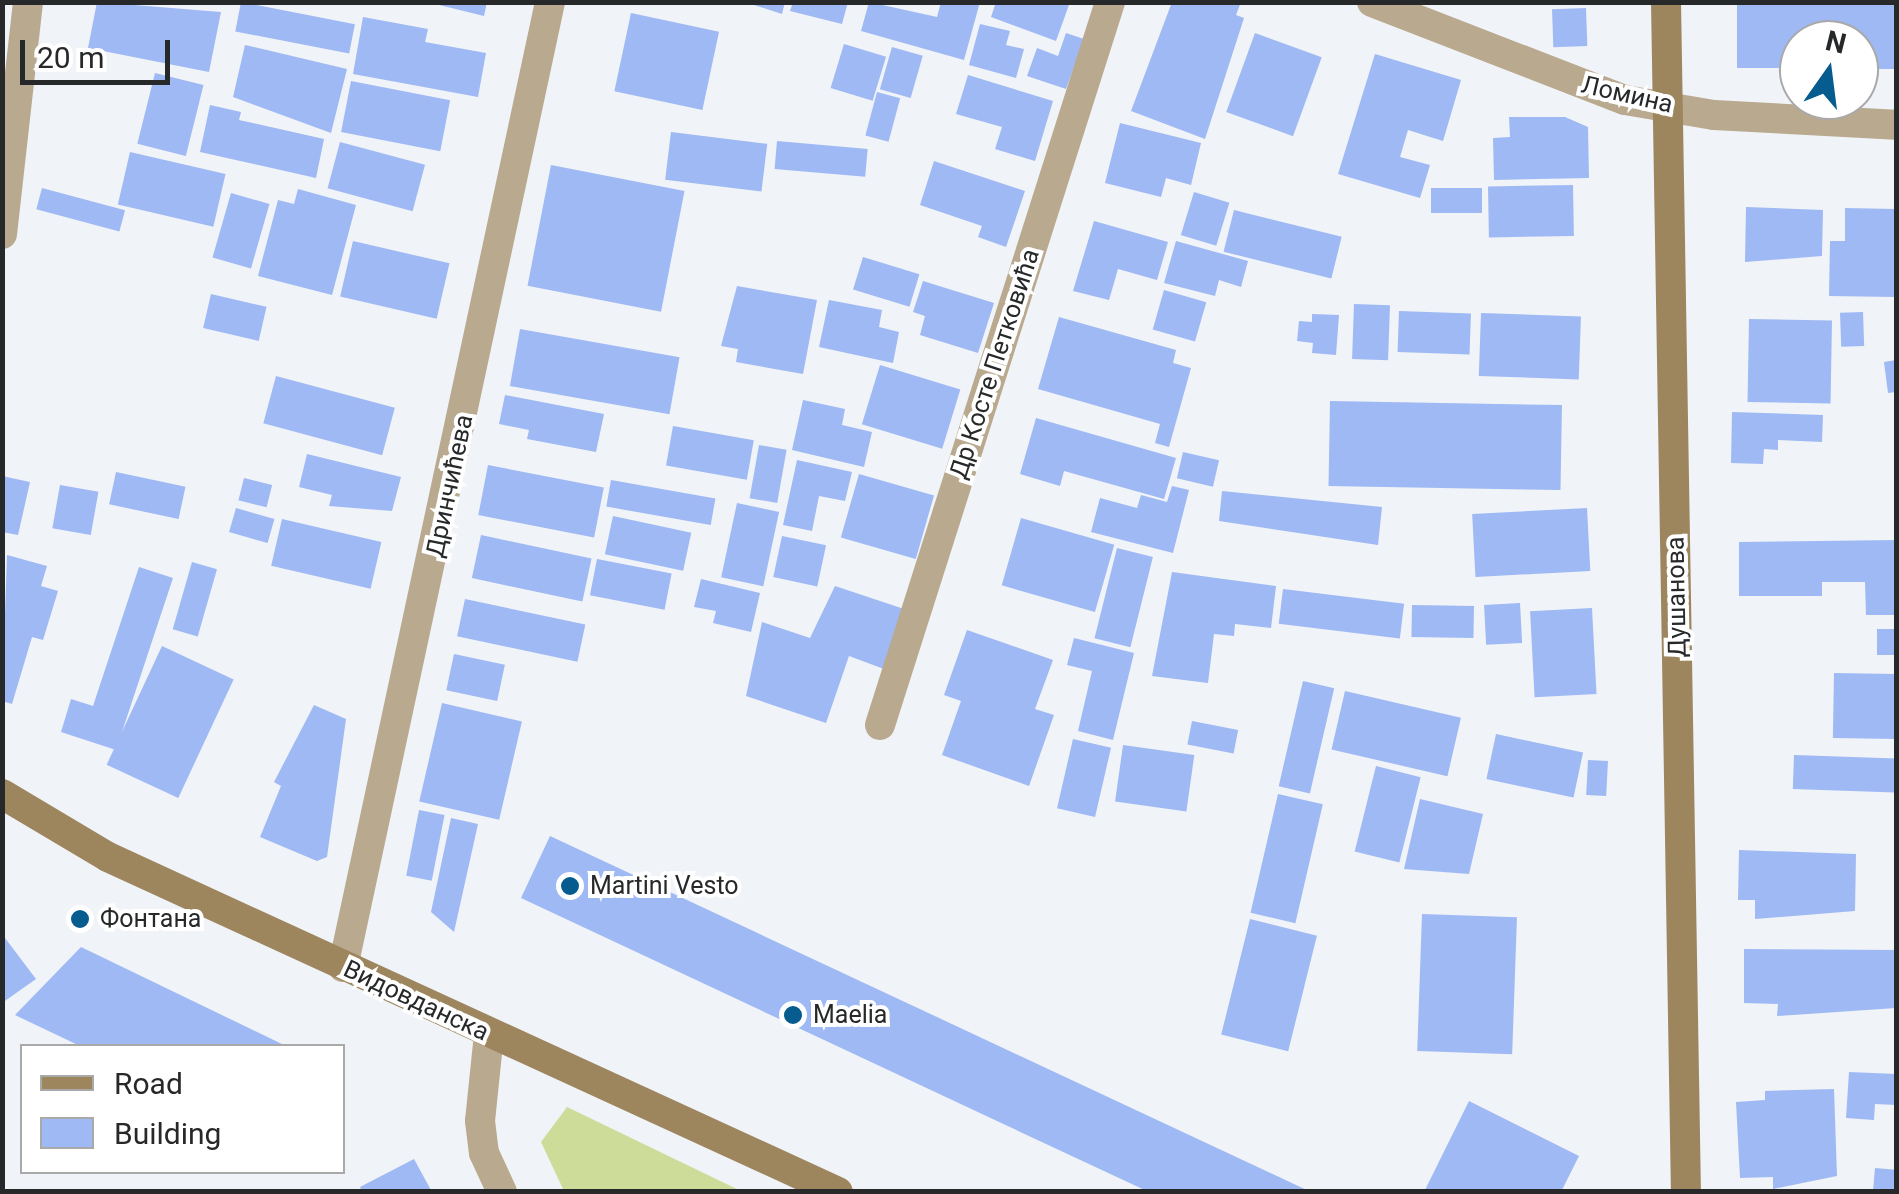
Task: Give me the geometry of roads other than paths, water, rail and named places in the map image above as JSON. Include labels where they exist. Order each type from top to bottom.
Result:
[{"type":"main road","name":"Душанова","points":[[1666,2],[1686,1192]]},
{"type":"main road","name":"Видовданска","points":[[2,794],[108,857],[838,1192]]},
{"type":"street","points":[[2,234],[28,2]]},
{"type":"street","name":"Дринчићева","points":[[343,967],[550,2]]},
{"type":"street","name":"Др Косте Петковића","points":[[880,726],[1110,2]]},
{"type":"street","name":"Ломина","points":[[1372,2],[1568,82],[1668,105],[1896,125]]},
{"type":"street","points":[[489,1034],[480,1121],[502,1192]]},
{"type":"place","name":"Martini Vesto","points":[[570,886]]},
{"type":"place","name":"Фонтана","points":[[80,919]]},
{"type":"place","name":"Maelia","points":[[793,1015]]}]
